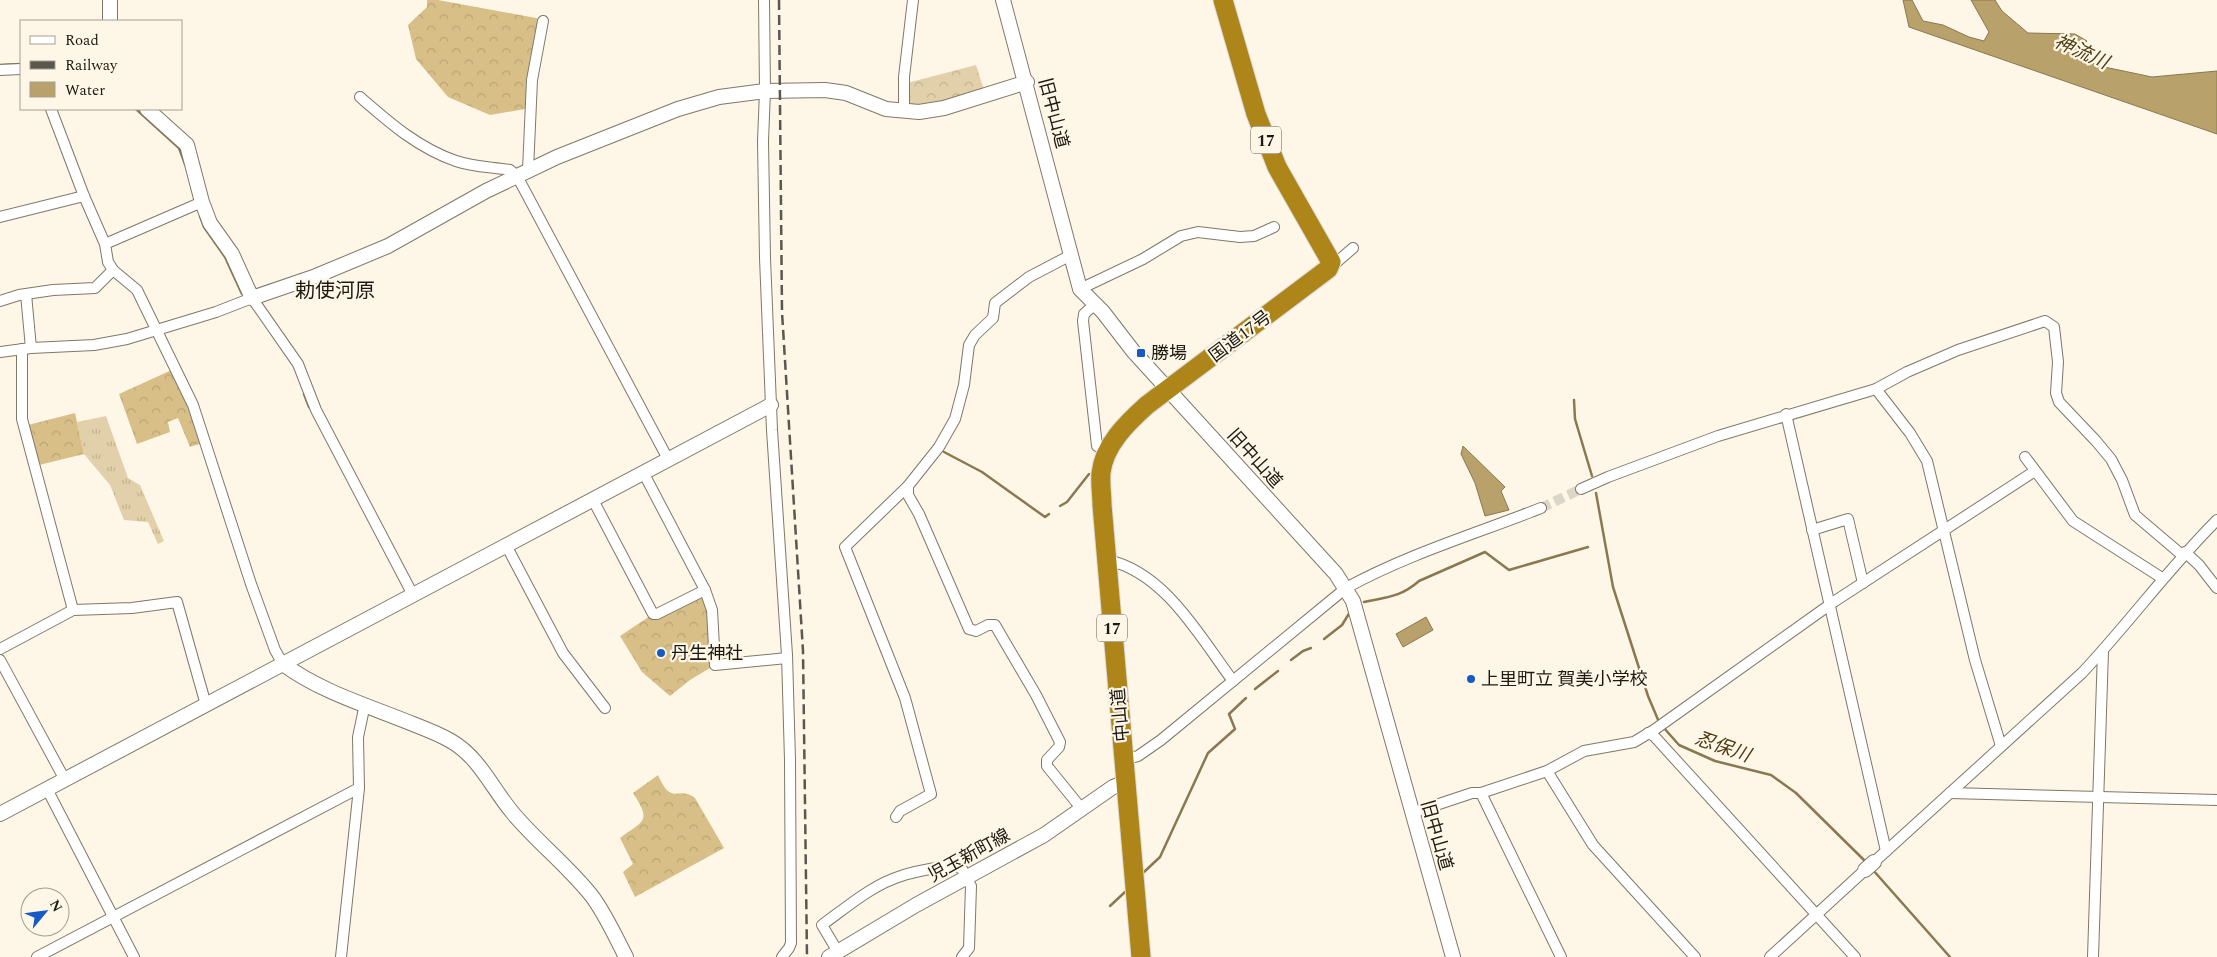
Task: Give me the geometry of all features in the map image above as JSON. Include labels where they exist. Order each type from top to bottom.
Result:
[{"type":"highway","name":"17","points":[[1223,0],[1256,114],[1277,167],[1307,224],[1330,257],[1331,265],[1328,269]]},
{"type":"highway","name":"国道17号","points":[[1101,473],[1108,450],[1126,424],[1168,389],[1328,269]]},
{"type":"highway","name":"中山道","points":[[1101,473],[1141,957]]},
{"type":"street","points":[[110,0],[110,20]]},
{"type":"street","points":[[764,0],[765,91],[763,141],[771,405],[787,658],[790,760],[791,943],[782,957]]},
{"type":"street","points":[[904,112],[904,77],[913,0]]},
{"type":"street","name":"旧中山道","points":[[1003,0],[1080,289],[1095,304],[1128,346],[1346,588],[1360,620],[1453,957]]},
{"type":"street","points":[[543,21],[532,80],[522,173],[668,459]]},
{"type":"street","points":[[0,70],[20,69]]},
{"type":"street","points":[[0,352],[26,348],[94,345],[158,331],[216,312],[316,276],[388,246],[522,173],[591,142],[678,109],[718,97],[765,91],[826,90],[846,94],[886,109],[919,112],[944,108],[1026,82]]},
{"type":"street","points":[[360,97],[408,137],[426,147],[457,161],[522,173]]},
{"type":"street","points":[[51,110],[104,244],[108,262],[113,270],[137,290],[193,405],[251,584],[275,650],[283,664],[301,677],[452,741],[474,759],[502,800],[527,830],[591,895],[626,957]]},
{"type":"street","points":[[148,110],[187,145],[202,202],[210,224],[232,254],[252,298],[298,364],[316,410],[413,595]]},
{"type":"street","points":[[0,216],[84,196]]},
{"type":"street","points":[[104,244],[202,202]]},
{"type":"street","points":[[1080,289],[1143,259],[1181,236],[1198,232],[1240,237],[1254,236],[1274,226]]},
{"type":"street","points":[[1328,269],[1353,248]]},
{"type":"street","points":[[896,817],[900,811],[931,794],[905,698],[845,546],[908,486],[940,447],[954,419],[964,386],[969,345],[975,335],[993,318],[998,300],[1029,277],[1071,255]]},
{"type":"street","points":[[0,301],[26,294],[53,290],[96,288],[113,270]]},
{"type":"street","points":[[26,294],[26,348],[22,419],[73,610]]},
{"type":"street","points":[[1095,304],[1084,314],[1083,321],[1096,446]]},
{"type":"street","points":[[1581,489],[1704,441],[1786,414],[1876,388],[1913,369],[1958,350],[2043,321],[2050,322],[2054,327],[2056,340],[2058,362],[2056,393],[2059,402],[2096,440],[2110,460],[2122,480],[2135,515],[2199,565],[2217,588]]},
{"type":"street","points":[[1876,388],[1910,433],[1927,461],[1974,660],[2001,746]]},
{"type":"street","points":[[0,814],[771,405]]},
{"type":"street","points":[[1786,414],[1886,850]]},
{"type":"street","points":[[2025,457],[2072,521],[2162,578]]},
{"type":"street","points":[[643,472],[705,590],[712,610],[715,665],[787,658]]},
{"type":"street","points":[[1412,813],[1547,771],[1584,750],[1634,742],[1863,583],[2035,472]]},
{"type":"street","points":[[908,486],[908,495],[919,514],[968,627],[974,631],[991,624],[997,627],[1060,739],[1060,746],[1047,760],[1047,766],[1081,808]]},
{"type":"street","points":[[592,500],[653,614],[657,614],[705,590]]},
{"type":"street","points":[[1124,760],[1134,758],[1143,753],[1346,588],[1374,573],[1439,546],[1541,508]]},
{"type":"street","points":[[1812,530],[1848,519],[1863,583]]},
{"type":"street","points":[[1770,957],[2082,673],[2103,651],[2184,553],[2217,520]]},
{"type":"street","points":[[506,545],[563,653],[605,708]]},
{"type":"street","points":[[1107,560],[1127,566],[1157,585],[1183,613],[1233,681]]},
{"type":"street","points":[[0,649],[73,610],[132,608],[176,602],[206,704]]},
{"type":"street","points":[[2093,957],[2103,651]]},
{"type":"street","points":[[0,660],[65,780]]},
{"type":"street","points":[[341,957],[360,788],[358,737],[365,704]]},
{"type":"street","points":[[1652,731],[1654,736],[1855,957]]},
{"type":"street","points":[[1547,771],[1592,845],[1695,957]]},
{"type":"street","name":"児玉新町線","points":[[834,954],[1044,835],[1113,787],[1126,782]]},
{"type":"street","points":[[37,957],[360,788]]},
{"type":"street","points":[[46,789],[134,957]]},
{"type":"street","points":[[1481,793],[1561,957]]},
{"type":"street","points":[[1950,793],[2217,800]]},
{"type":"street","points":[[834,954],[822,925],[866,894],[902,876],[957,866],[962,868],[971,886],[969,948],[962,957]]},
{"type":"green space","points":[[427,0],[438,0],[536,18],[543,21],[531,108],[490,115],[448,97],[416,59],[408,25],[427,7]]},
{"type":"green space","points":[[976,65],[984,90],[936,105],[907,105],[907,83]]},
{"type":"green space","points":[[176,368],[205,442],[190,447],[178,418],[168,422],[170,432],[137,444],[119,394]]},
{"type":"green space","points":[[75,413],[84,454],[35,466],[24,426]]},
{"type":"green space","points":[[106,416],[128,478],[140,485],[164,541],[158,544],[148,522],[124,520],[110,485],[84,454],[77,422]]},
{"type":"green space","points":[[705,590],[715,665],[690,680],[670,696],[642,672],[620,636],[653,614]]},
{"type":"green space","points":[[658,775],[663,785],[671,793],[684,793],[695,798],[724,848],[635,897],[623,872],[633,864],[620,838],[643,820],[644,815],[633,793]]},
{"type":"water","name":"神流川","points":[[1903,0],[1912,0],[1923,21],[1943,25],[1969,37],[1984,41],[1989,32],[1971,0],[1995,0],[2002,11],[2028,33],[2075,34],[2087,41],[2082,47],[2095,65],[2152,77],[2217,71],[2217,134],[1909,27]]},
{"type":"water","points":[[1463,446],[1505,487],[1501,491],[1509,510],[1485,516],[1475,483],[1461,454]]},
{"type":"water","points":[[1426,617],[1433,630],[1403,647],[1396,634]]},
{"type":"waterway","points":[[0,65],[20,64]]},
{"type":"waterway","points":[[137,110],[179,148],[185,164]]},
{"type":"waterway","points":[[200,216],[204,227],[225,257],[242,294]]},
{"type":"waterway","points":[[304,394],[309,407]]},
{"type":"waterway","name":"忍保川","points":[[1574,400],[1575,419],[1592,476]]},
{"type":"waterway","points":[[944,452],[982,472],[1045,517],[1049,514]]},
{"type":"waterway","points":[[1060,506],[1067,502],[1089,474]]},
{"type":"waterway","name":"忍保川","points":[[1596,493],[1613,587],[1648,696],[1659,722]]},
{"type":"waterway","points":[[1364,602],[1400,593],[1419,581],[1485,552],[1509,570],[1588,547]]},
{"type":"waterway","points":[[1324,639],[1342,625],[1350,612]]},
{"type":"waterway","points":[[1291,660],[1303,651],[1311,648]]},
{"type":"waterway","points":[[1255,689],[1278,671]]},
{"type":"waterway","points":[[1144,872],[1160,857],[1208,753],[1235,729],[1229,714],[1246,698]]},
{"type":"waterway","name":"忍保川","points":[[1664,728],[1679,745],[1715,761],[1771,775],[1796,793],[1866,862]]},
{"type":"waterway","name":"忍保川","points":[[1873,870],[1950,957]]},
{"type":"waterway","points":[[1110,906],[1125,892]]},
{"type":"tunnel","points":[[1541,508],[1581,489]]},
{"type":"railway","points":[[779,0],[782,312],[803,651],[807,957]]},
{"type":"place","name":"勝場","points":[[1141,353]]},
{"type":"place","name":"丹生神社","points":[[661,653]]},
{"type":"place","name":"上里町立 賀美小学校","points":[[1471,679]]},
{"type":"district","name":"勅使河原","points":[[335,290]]}]
